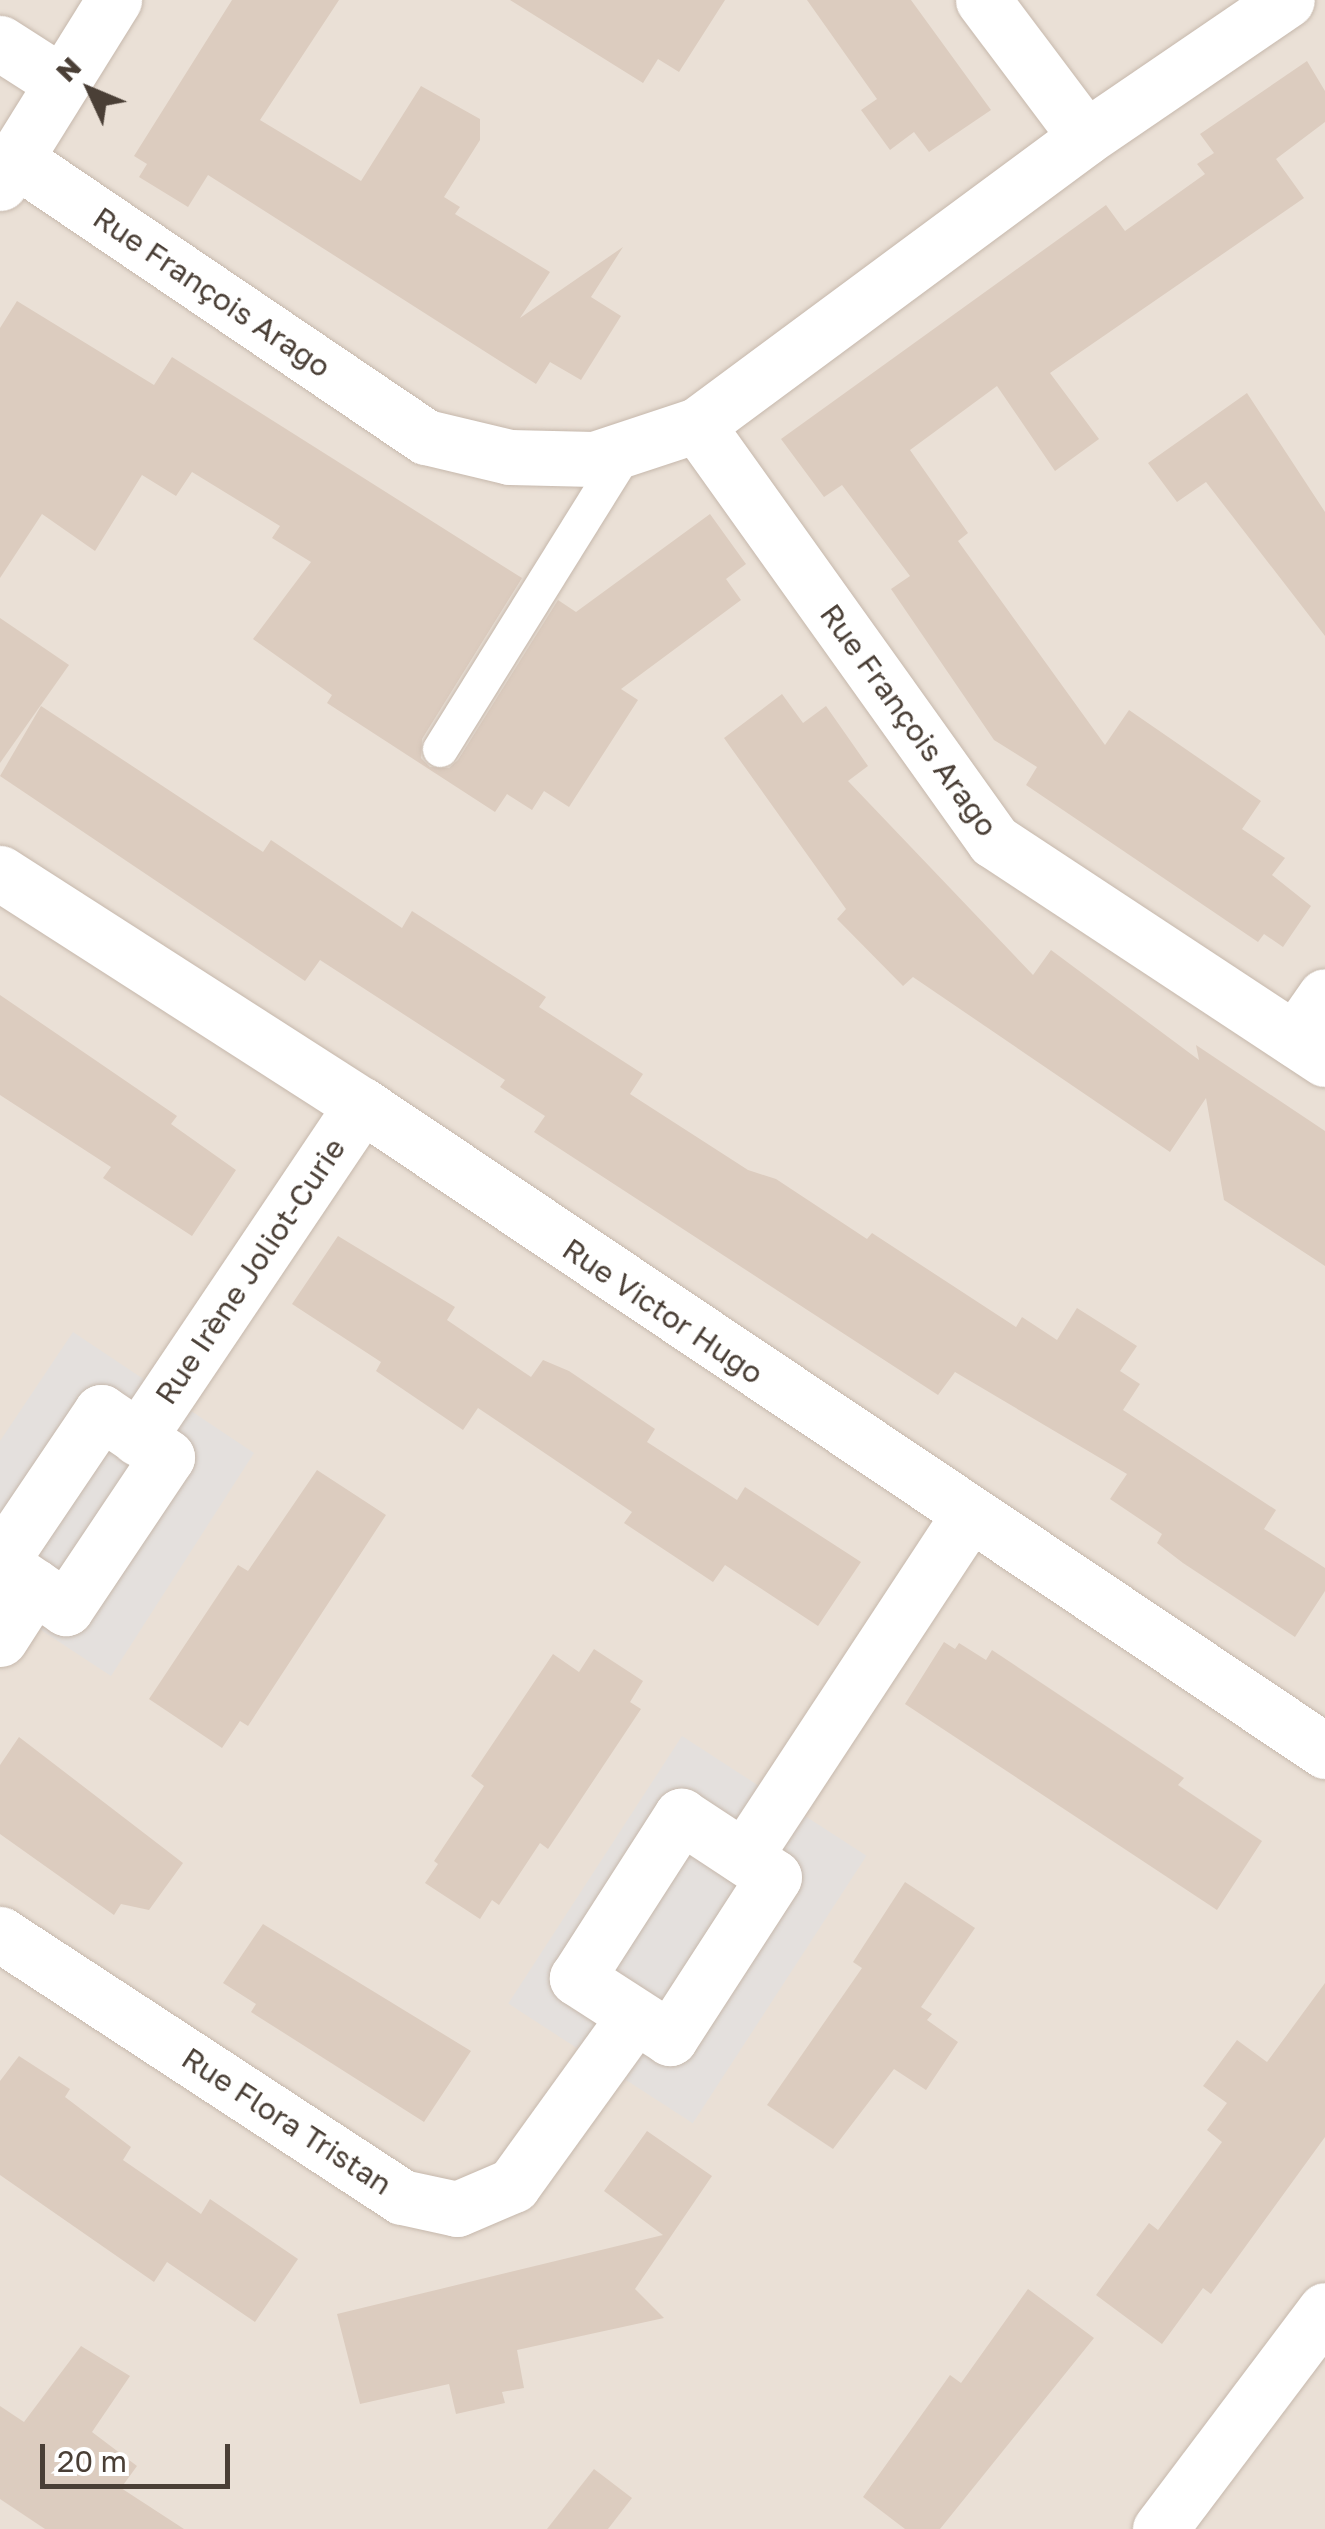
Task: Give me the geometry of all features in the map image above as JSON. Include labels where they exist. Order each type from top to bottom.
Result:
[{"type":"street","points":[[7,171],[114,0]]},
{"type":"street","points":[[983,0],[1086,137]]},
{"type":"street","name":"Rue François Arago","points":[[7,171],[426,436],[510,457],[594,459],[624,452],[697,424],[1086,137],[1286,0]]},
{"type":"street","points":[[0,43],[60,82]]},
{"type":"street","name":"Rue François Arago","points":[[697,424],[994,841],[1315,1031]]},
{"type":"street","name":"Rue Victor Hugo","points":[[0,873],[362,1105],[967,1517],[1325,1751]]},
{"type":"street","name":"Rue Irène Joliot-Curie","points":[[138,1438],[362,1105]]},
{"type":"street","name":"Rue Irène Joliot-Curie","points":[[0,1639],[11,1570],[100,1412],[168,1457],[66,1608],[11,1570]]},
{"type":"street","points":[[744,1857],[967,1517]]},
{"type":"street","points":[[681,1816],[774,1877],[670,2038],[635,2016],[577,1978],[681,1816]]},
{"type":"street","name":"Rue Flora Tristan","points":[[0,1934],[402,2197],[457,2208],[514,2185],[635,2016]]},
{"type":"street","points":[[1160,2529],[1325,2310]]},
{"type":"lane","points":[[440,749],[624,452]]},
{"type":"shaded area","points":[[0,0],[1325,0],[1325,2529],[0,2529]]},
{"type":"shaded area","points":[[73,1332],[254,1453],[111,1676],[0,1603],[0,1441]]},
{"type":"shaded area","points":[[682,1736],[867,1856],[693,2123],[508,2004]]},
{"type":"building","points":[[232,0],[339,0],[260,120],[361,181],[421,86],[480,119],[480,140],[444,197],[460,207],[455,214],[550,272],[520,318],[623,247],[591,297],[621,316],[581,380],[550,362],[536,384],[208,175],[188,207],[139,177],[147,164],[134,156]]},
{"type":"building","points":[[510,0],[725,0],[679,72],[658,59],[643,83]]},
{"type":"building","points":[[807,0],[911,0],[991,110],[929,152],[914,132],[890,150],[861,110],[877,99]]},
{"type":"building","points":[[1307,61],[1325,91],[1325,122],[1276,159],[1304,198],[1050,373],[1099,439],[1055,471],[997,386],[910,450],[968,533],[958,541],[1105,745],[1129,710],[1261,801],[1242,829],[1285,858],[1272,875],[1311,906],[1283,947],[1264,934],[1258,942],[1026,785],[1037,767],[994,740],[891,589],[910,576],[842,485],[824,497],[781,439],[1106,205],[1125,231],[1205,174],[1197,164],[1214,153],[1200,134]]},
{"type":"building","points":[[17,301],[154,385],[172,357],[522,578],[422,739],[421,758],[430,767],[449,768],[458,760],[558,600],[576,612],[710,514],[746,564],[726,579],[741,600],[621,689],[638,700],[569,807],[544,791],[532,810],[507,794],[495,812],[327,703],[332,695],[253,639],[311,562],[272,538],[280,526],[192,472],[176,496],[142,475],[95,551],[42,514],[0,578],[0,328]]},
{"type":"building","points":[[1247,393],[1325,512],[1325,636],[1206,482],[1177,502],[1148,463]]},
{"type":"building","points":[[0,618],[69,665],[0,763]]},
{"type":"building","points":[[782,694],[803,723],[826,706],[868,766],[848,781],[1033,975],[1051,950],[1199,1060],[1196,1045],[1325,1131],[1325,1266],[1224,1200],[1206,1098],[1170,1152],[913,977],[903,986],[837,919],[846,909],[724,738]]},
{"type":"building","points":[[41,706],[263,852],[271,840],[402,928],[412,911],[546,997],[539,1007],[643,1074],[630,1094],[748,1170],[776,1179],[867,1239],[872,1233],[1016,1327],[1022,1317],[1057,1340],[1077,1308],[1137,1346],[1120,1371],[1140,1384],[1123,1410],[1276,1510],[1264,1529],[1325,1568],[1325,1591],[1295,1637],[1183,1563],[1157,1543],[1162,1534],[1110,1499],[1127,1474],[955,1372],[938,1395],[534,1132],[545,1116],[500,1087],[505,1080],[320,960],[305,981],[0,776]]},
{"type":"building","points":[[0,995],[177,1116],[171,1124],[236,1170],[192,1236],[103,1178],[111,1167],[0,1095]]},
{"type":"building","points":[[338,1236],[455,1307],[447,1320],[531,1377],[543,1360],[569,1371],[655,1429],[647,1442],[737,1500],[745,1487],[861,1562],[818,1626],[725,1565],[713,1582],[624,1523],[632,1512],[478,1408],[463,1430],[376,1371],[381,1362],[292,1304]]},
{"type":"building","points":[[317,1470],[386,1515],[248,1726],[240,1721],[222,1748],[149,1699],[238,1565],[248,1571]]},
{"type":"building","points":[[944,1642],[955,1649],[959,1643],[986,1660],[992,1650],[1184,1778],[1178,1785],[1262,1841],[1217,1910],[905,1704]]},
{"type":"building","points":[[594,1649],[643,1681],[630,1702],[641,1709],[548,1849],[540,1843],[499,1905],[492,1900],[480,1919],[425,1883],[438,1864],[434,1861],[484,1786],[471,1776],[553,1654],[579,1672]]},
{"type":"building","points":[[19,1737],[183,1863],[149,1910],[121,1904],[114,1915],[0,1834],[0,1765]]},
{"type":"building","points":[[905,1882],[975,1928],[921,2007],[932,2014],[927,2020],[958,2042],[926,2090],[894,2069],[833,2149],[767,2105],[862,1968],[853,1962]]},
{"type":"building","points":[[263,1924],[471,2051],[424,2122],[251,2012],[256,2004],[223,1983]]},
{"type":"building","points":[[1325,1983],[1325,2137],[1211,2294],[1203,2288],[1162,2344],[1096,2295],[1149,2223],[1158,2230],[1222,2142],[1207,2130],[1227,2103],[1203,2086],[1237,2040],[1267,2062]]},
{"type":"building","points":[[19,2056],[70,2089],[65,2097],[131,2147],[123,2160],[201,2214],[210,2199],[298,2259],[255,2322],[167,2262],[154,2282],[0,2175],[0,2081]]},
{"type":"building","points":[[647,2131],[712,2176],[635,2289],[664,2318],[517,2350],[524,2388],[502,2392],[505,2403],[456,2414],[449,2384],[360,2404],[337,2314],[663,2235],[604,2191]]},
{"type":"building","points":[[1028,2289],[1094,2338],[940,2529],[905,2529],[863,2497],[950,2375],[961,2383]]},
{"type":"building","points":[[81,2346],[130,2376],[92,2432],[137,2466],[121,2488],[184,2529],[45,2529],[0,2499],[0,2406],[24,2422]]},
{"type":"building","points":[[594,2469],[632,2498],[608,2529],[547,2529]]}]
